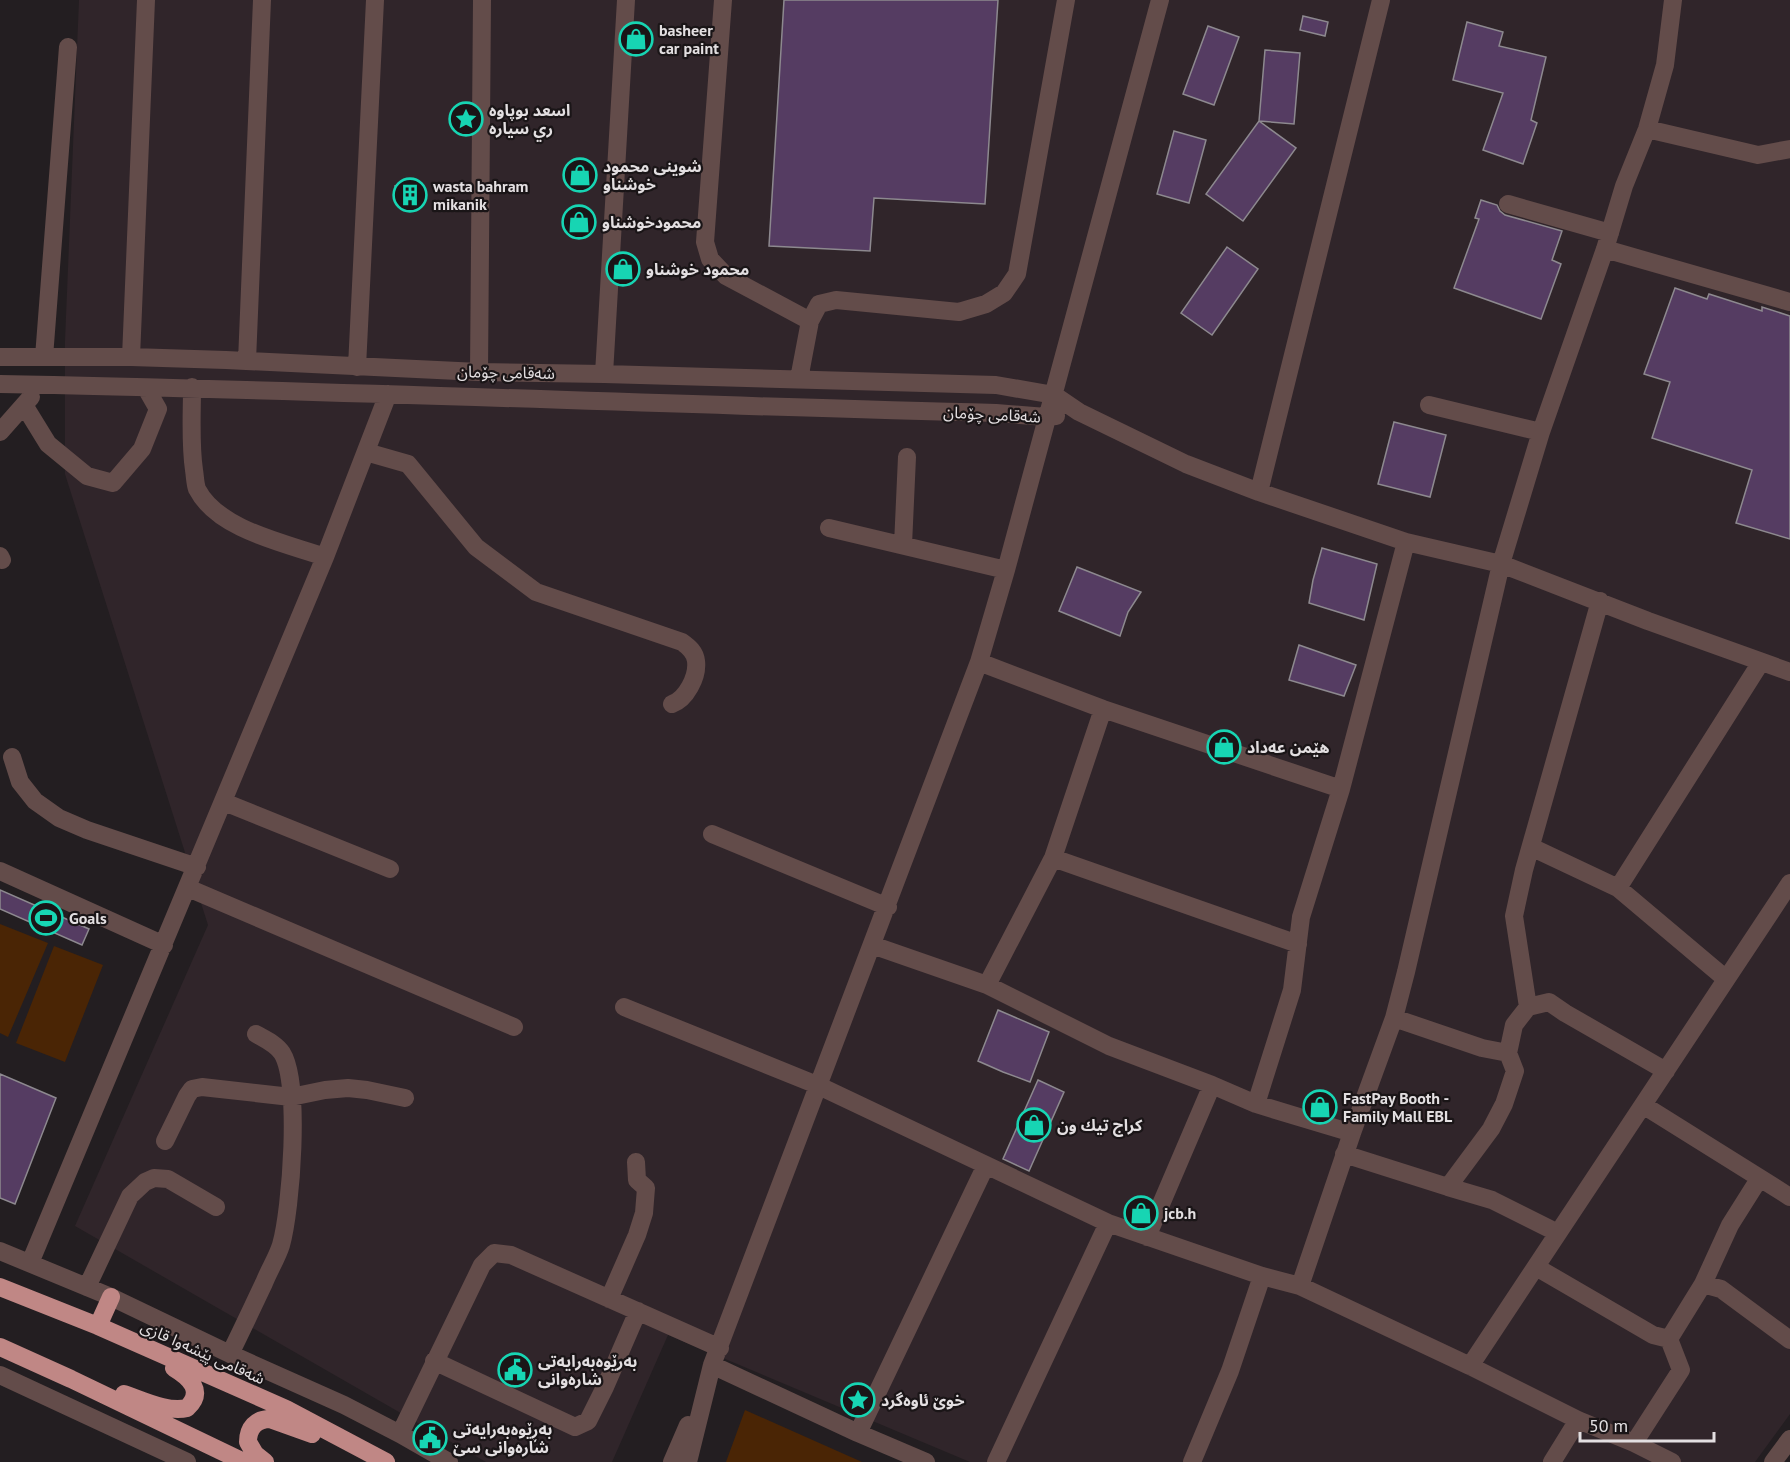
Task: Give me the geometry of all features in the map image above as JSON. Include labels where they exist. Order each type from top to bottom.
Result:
[{"type":"highway","name":"شەقامی پێشەوا قازی","points":[[0,1287],[98,1326],[286,1409],[386,1462]]},
{"type":"highway","points":[[98,1326],[111,1297]]},
{"type":"highway","points":[[71,1379],[170,1408],[182,1409],[190,1405],[194,1392],[189,1378],[122,1337]]},
{"type":"highway","points":[[0,1347],[244,1462]]},
{"type":"highway","points":[[265,1462],[250,1448],[247,1439],[254,1424],[266,1419],[280,1422],[386,1462]]},
{"type":"street","points":[[131,357],[146,0]]},
{"type":"street","points":[[247,361],[262,0]]},
{"type":"street","points":[[357,367],[375,0]]},
{"type":"street","points":[[479,372],[482,0]]},
{"type":"street","points":[[604,374],[626,0]]},
{"type":"street","points":[[723,0],[705,242],[710,259],[726,276],[810,321]]},
{"type":"street","points":[[799,379],[810,321],[819,304],[836,300],[959,312],[986,304],[1004,293],[1017,274],[1066,0]]},
{"type":"street","points":[[672,1462],[720,1348],[817,1085],[888,907],[979,662],[1054,395],[1160,0]]},
{"type":"street","points":[[1259,492],[1381,0]]},
{"type":"street","points":[[1300,1286],[1344,1154],[1394,1018],[1502,564],[1542,432],[1624,186],[1647,129],[1665,65],[1674,0]]},
{"type":"street","points":[[44,357],[68,47]]},
{"type":"street","points":[[1647,129],[1758,155],[1790,149]]},
{"type":"street","points":[[1508,204],[1607,241],[1790,302]]},
{"type":"street","name":"شەقامی چۆمان","points":[[0,357],[131,357],[479,372],[996,385],[1054,395],[1078,412]]},
{"type":"street","points":[[82,385],[83,357]]},
{"type":"street","name":"شەقامی چۆمان","points":[[0,384],[192,387],[996,413],[1046,417],[1078,412]]},
{"type":"street","points":[[0,432],[42,385]]},
{"type":"street","points":[[996,385],[996,413]]},
{"type":"street","points":[[192,387],[192,455],[197,488],[205,499],[220,516],[238,527],[325,557]]},
{"type":"street","points":[[24,405],[48,444],[87,476],[113,483],[142,449],[158,409],[146,388]]},
{"type":"street","points":[[30,1263],[325,557],[388,394]]},
{"type":"street","points":[[1429,405],[1542,432]]},
{"type":"street","points":[[1078,412],[1186,464],[1259,492],[1406,542],[1502,564],[1648,621],[1790,672]]},
{"type":"street","points":[[366,452],[408,464],[476,547],[536,592],[682,642],[692,650],[696,661],[694,678],[679,702],[672,704]]},
{"type":"street","points":[[903,545],[908,458]]},
{"type":"street","points":[[829,528],[1006,570]]},
{"type":"street","points":[[1256,1104],[1292,990],[1301,917],[1341,789],[1406,542]]},
{"type":"street","points":[[1528,1006],[1514,916],[1600,601]]},
{"type":"street","points":[[979,662],[1103,709],[1341,789]]},
{"type":"street","points":[[1618,888],[1761,662]]},
{"type":"street","points":[[987,985],[1053,858],[1103,709]]},
{"type":"street","points":[[12,757],[20,782],[34,801],[59,818],[87,830],[197,867]]},
{"type":"street","points":[[224,802],[390,869]]},
{"type":"street","points":[[712,834],[888,907]]},
{"type":"street","points":[[1531,847],[1618,888],[1726,979]]},
{"type":"street","points":[[1053,858],[1298,944]]},
{"type":"street","points":[[0,871],[164,945]]},
{"type":"street","points":[[1470,1366],[1790,883]]},
{"type":"street","points":[[188,888],[514,1027]]},
{"type":"street","points":[[872,945],[987,985],[1109,1046],[1256,1104],[1352,1133]]},
{"type":"street","points":[[1448,1187],[1491,1129],[1504,1104],[1515,1071],[1508,1053],[1514,1025],[1528,1006],[1549,1002],[1666,1071]]},
{"type":"street","points":[[624,1007],[817,1085],[1108,1224],[1262,1276],[1300,1286],[1578,1420],[1634,1443],[1672,1462]]},
{"type":"street","points":[[1394,1018],[1482,1048],[1508,1053]]},
{"type":"street","points":[[230,1354],[280,1246],[289,1201],[292,1150],[288,1068],[282,1053],[274,1044],[256,1034]]},
{"type":"street","points":[[1147,1237],[1212,1085]]},
{"type":"street","points":[[165,1141],[187,1096],[192,1089],[202,1087],[291,1097],[348,1088],[405,1098]]},
{"type":"street","points":[[1643,1105],[1790,1197]]},
{"type":"street","points":[[1344,1154],[1492,1200],[1558,1233]]},
{"type":"street","points":[[609,1299],[637,1235],[644,1213],[646,1188],[637,1180],[636,1162]]},
{"type":"street","points":[[858,1433],[986,1165]]},
{"type":"street","points":[[87,1287],[130,1196],[145,1182],[154,1178],[168,1179],[216,1207]]},
{"type":"street","points":[[1669,1339],[1703,1284],[1730,1225],[1760,1179]]},
{"type":"street","points":[[996,1462],[1108,1224]]},
{"type":"street","points":[[0,1251],[111,1297],[344,1406],[400,1434],[448,1462]]},
{"type":"street","points":[[400,1434],[482,1265],[494,1253],[511,1255],[720,1348]]},
{"type":"street","points":[[1536,1267],[1653,1335],[1669,1339]]},
{"type":"street","points":[[1192,1462],[1230,1371],[1262,1276]]},
{"type":"street","points":[[1703,1284],[1721,1289],[1790,1340]]},
{"type":"street","points":[[434,1361],[575,1427],[588,1421],[638,1311]]},
{"type":"street","points":[[1634,1443],[1681,1370],[1669,1339]]},
{"type":"street","points":[[710,1373],[926,1462]]},
{"type":"street","points":[[688,1462],[710,1373]]},
{"type":"street","points":[[0,1375],[187,1462]]},
{"type":"street","points":[[1552,1462],[1578,1420]]},
{"type":"street","points":[[1773,1462],[1790,1439]]},
{"type":"shaded area","points":[[79,0],[1790,0],[1790,1414],[1755,1462],[970,1462],[668,1335],[612,1462],[486,1462],[75,1226],[208,925],[65,474],[65,341]]},
{"type":"shaded area","points":[[0,924],[48,943],[8,1037],[0,1033]]},
{"type":"shaded area","points":[[54,946],[103,965],[65,1062],[16,1043]]},
{"type":"shaded area","points":[[745,1410],[862,1462],[726,1462]]},
{"type":"building","points":[[784,0],[998,0],[985,204],[874,198],[870,251],[769,246]]},
{"type":"building","points":[[1303,16],[1328,22],[1325,36],[1300,30]]},
{"type":"building","points":[[1467,22],[1503,32],[1499,46],[1546,57],[1531,120],[1537,123],[1523,164],[1483,150],[1503,93],[1453,80]]},
{"type":"building","points":[[1208,26],[1239,37],[1214,105],[1183,94]]},
{"type":"building","points":[[1265,50],[1300,53],[1294,124],[1259,121]]},
{"type":"building","points":[[1259,121],[1296,148],[1243,221],[1206,194]]},
{"type":"building","points":[[1174,131],[1206,140],[1189,203],[1157,194]]},
{"type":"building","name":"wasta bahram mikanik","points":[[395,186],[422,186],[421,206],[399,205]]},
{"type":"building","points":[[1481,200],[1497,205],[1505,215],[1562,231],[1552,260],[1561,264],[1541,319],[1454,288],[1479,219],[1475,218]]},
{"type":"building","points":[[1227,247],[1258,269],[1212,335],[1181,313]]},
{"type":"building","points":[[1675,288],[1707,299],[1709,294],[1762,311],[1762,307],[1790,316],[1790,539],[1736,523],[1752,470],[1652,438],[1670,382],[1644,374]]},
{"type":"building","points":[[1394,422],[1446,435],[1430,497],[1378,484]]},
{"type":"building","points":[[1322,548],[1377,564],[1364,620],[1309,603]]},
{"type":"building","points":[[1077,567],[1141,592],[1128,612],[1120,636],[1059,611]]},
{"type":"building","points":[[1299,645],[1356,665],[1344,696],[1289,680]]},
{"type":"building","points":[[0,890],[89,929],[82,945],[0,909]]},
{"type":"building","points":[[998,1010],[1049,1032],[1030,1082],[978,1061]]},
{"type":"building","points":[[0,1074],[56,1098],[15,1204],[0,1198]]},
{"type":"building","name":"كراج تيك ون","points":[[1038,1080],[1064,1092],[1029,1171],[1003,1159]]},
{"type":"place","name":"basheer car paint","points":[[636,39]]},
{"type":"place","name":"اسعد بوپاوه ري سياره","points":[[466,119]]},
{"type":"place","name":"شوينى محمود خوشناو","points":[[580,175]]},
{"type":"place","name":"wasta bahram mikanik","points":[[410,195]]},
{"type":"place","name":"محمودخوشناو","points":[[579,222]]},
{"type":"place","name":"محمود خوشناو","points":[[623,269]]},
{"type":"place","name":"هێمن عەداد","points":[[1224,747]]},
{"type":"place","name":"Goals","points":[[46,918]]},
{"type":"place","name":"FastPay Booth - Family Mall EBL","points":[[1320,1107]]},
{"type":"place","name":"كراج تيك ون","points":[[1034,1125]]},
{"type":"place","name":"jcb.h","points":[[1141,1213]]},
{"type":"place","name":"بەرێوەبەرایەتی شارەوانی","points":[[515,1370]]},
{"type":"place","name":"خوێ ئاوەگرد","points":[[858,1400]]},
{"type":"place","name":"بەڕێوەبەرایەتی شارەوانی سێ","points":[[430,1438]]}]
